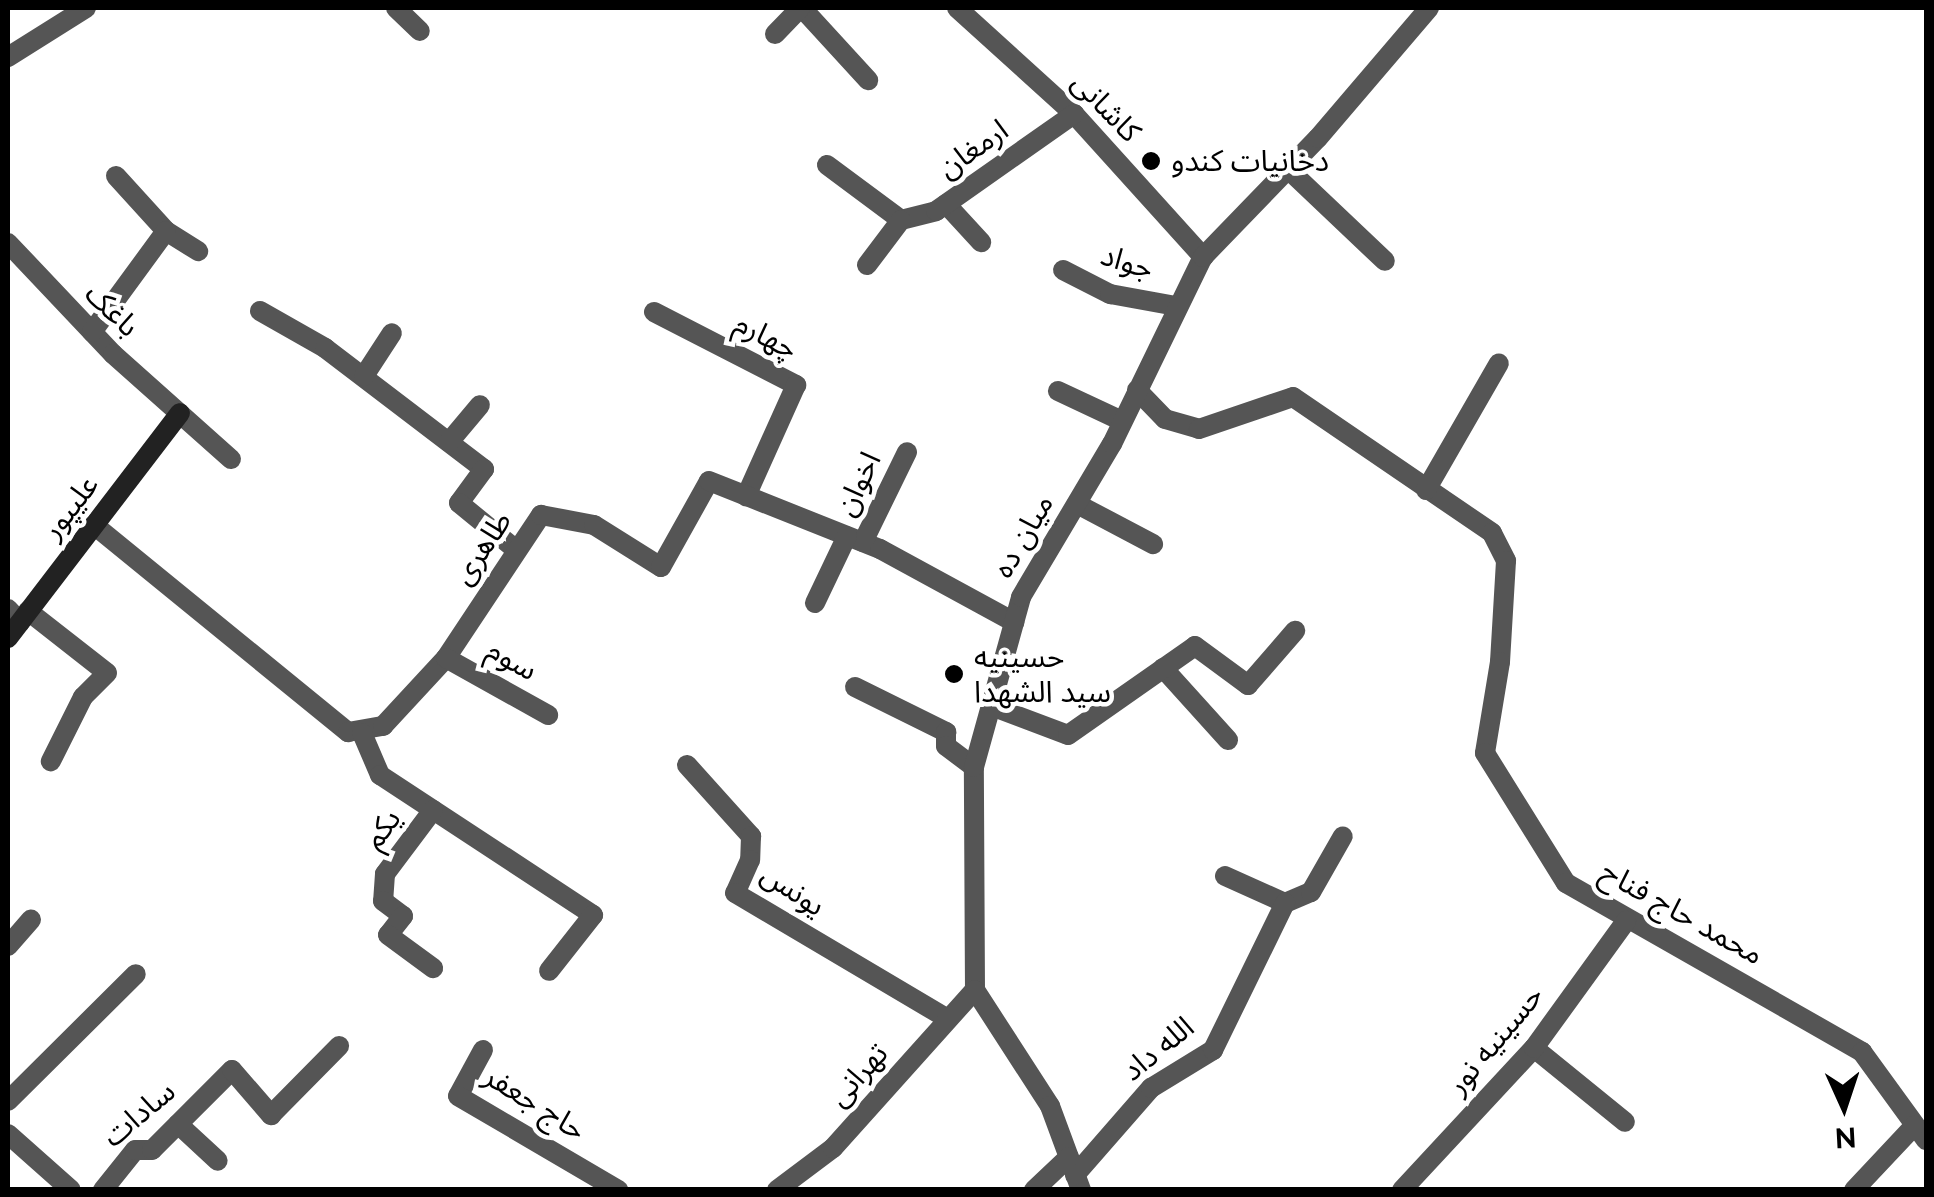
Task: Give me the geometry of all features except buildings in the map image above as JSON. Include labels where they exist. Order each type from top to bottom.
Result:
[{"type":"street","points":[[8,57],[86,8]]},
{"type":"street","points":[[396,8],[420,32]]},
{"type":"street","points":[[775,34],[801,8],[868,80]]},
{"type":"street","name":"کاشانی","points":[[957,8],[1074,114],[1202,257]]},
{"type":"street","name":"میان ده","points":[[975,990],[974,766],[1020,596],[1122,421],[1202,257],[1289,170],[1429,8]]},
{"type":"street","name":"ارمغان","points":[[900,220],[916,220],[946,204],[1074,114]]},
{"type":"street","points":[[827,165],[900,220],[868,265]]},
{"type":"street","points":[[1289,170],[1386,261]]},
{"type":"street","points":[[116,176],[166,231],[198,251]]},
{"type":"street","points":[[946,204],[980,242]]},
{"type":"street","points":[[92,332],[166,231]]},
{"type":"street","name":"باغک","points":[[8,243],[92,332],[230,459]]},
{"type":"street","name":"جواد","points":[[1063,270],[1110,294],[1176,306]]},
{"type":"street","points":[[260,311],[364,376],[484,469],[459,503],[514,548]]},
{"type":"street","name":"چهارم","points":[[654,312],[796,385],[746,496]]},
{"type":"street","points":[[364,376],[392,333]]},
{"type":"street","points":[[1426,490],[1499,362]]},
{"type":"street","name":"محمد حاج فناح","points":[[1137,390],[1165,419],[1199,429],[1293,397],[1503,545],[1500,662],[1484,753],[1566,883],[1626,921],[1738,977],[1862,1052],[1920,1133]]},
{"type":"street","points":[[1058,391],[1122,421]]},
{"type":"street","points":[[449,442],[480,405]]},
{"type":"street","name":"علیپور","points":[[16,620],[180,413]]},
{"type":"street","name":"اخوان","points":[[816,603],[907,452]]},
{"type":"street","name":"طاهری","points":[[362,733],[383,726],[446,658],[514,548],[541,515],[594,525],[661,567],[710,481],[855,539],[1014,622]]},
{"type":"street","points":[[1077,504],[1153,544]]},
{"type":"street","points":[[94,525],[348,732],[362,733],[380,775],[593,915],[549,971]]},
{"type":"street","points":[[16,620],[106,673],[83,696],[51,761]]},
{"type":"street","points":[[991,706],[1068,736],[1195,646],[1248,684],[1295,631]]},
{"type":"street","name":"سوم","points":[[446,658],[548,715]]},
{"type":"street","points":[[1163,668],[1228,740]]},
{"type":"street","points":[[856,687],[946,732],[946,746],[974,766]]},
{"type":"street","name":"یونس","points":[[687,765],[751,836],[750,860],[734,893],[948,1019]]},
{"type":"street","name":"یکم","points":[[433,810],[385,874],[383,902],[403,916],[388,935],[433,968]]},
{"type":"street","points":[[1225,876],[1285,903],[1311,892],[1343,836]]},
{"type":"street","name":"الله داد","points":[[1034,1190],[1075,1174],[1151,1088],[1213,1050],[1285,903]]},
{"type":"street","points":[[8,946],[31,920]]},
{"type":"street","name":"حسینیه نور","points":[[1402,1190],[1534,1048],[1626,921]]},
{"type":"street","points":[[8,1102],[136,974]]},
{"type":"street","points":[[975,990],[1050,1106],[1075,1174]]},
{"type":"street","name":"تهرانی","points":[[776,1190],[833,1148],[975,990]]},
{"type":"street","name":"سادات","points":[[103,1190],[135,1150],[152,1150],[232,1070],[271,1115],[339,1046]]},
{"type":"street","points":[[1534,1048],[1624,1122]]},
{"type":"street","name":"حاج جعفر","points":[[483,1050],[458,1096],[618,1190]]},
{"type":"street","points":[[178,1124],[218,1161]]},
{"type":"street","points":[[1858,1188],[1920,1133]]},
{"type":"street","points":[[8,1134],[66,1188]]},
{"type":"place","name":"دخانیات کندو","points":[[1151,161]]},
{"type":"place","name":"حسینیه سید الشهدا","points":[[954,674]]}]
